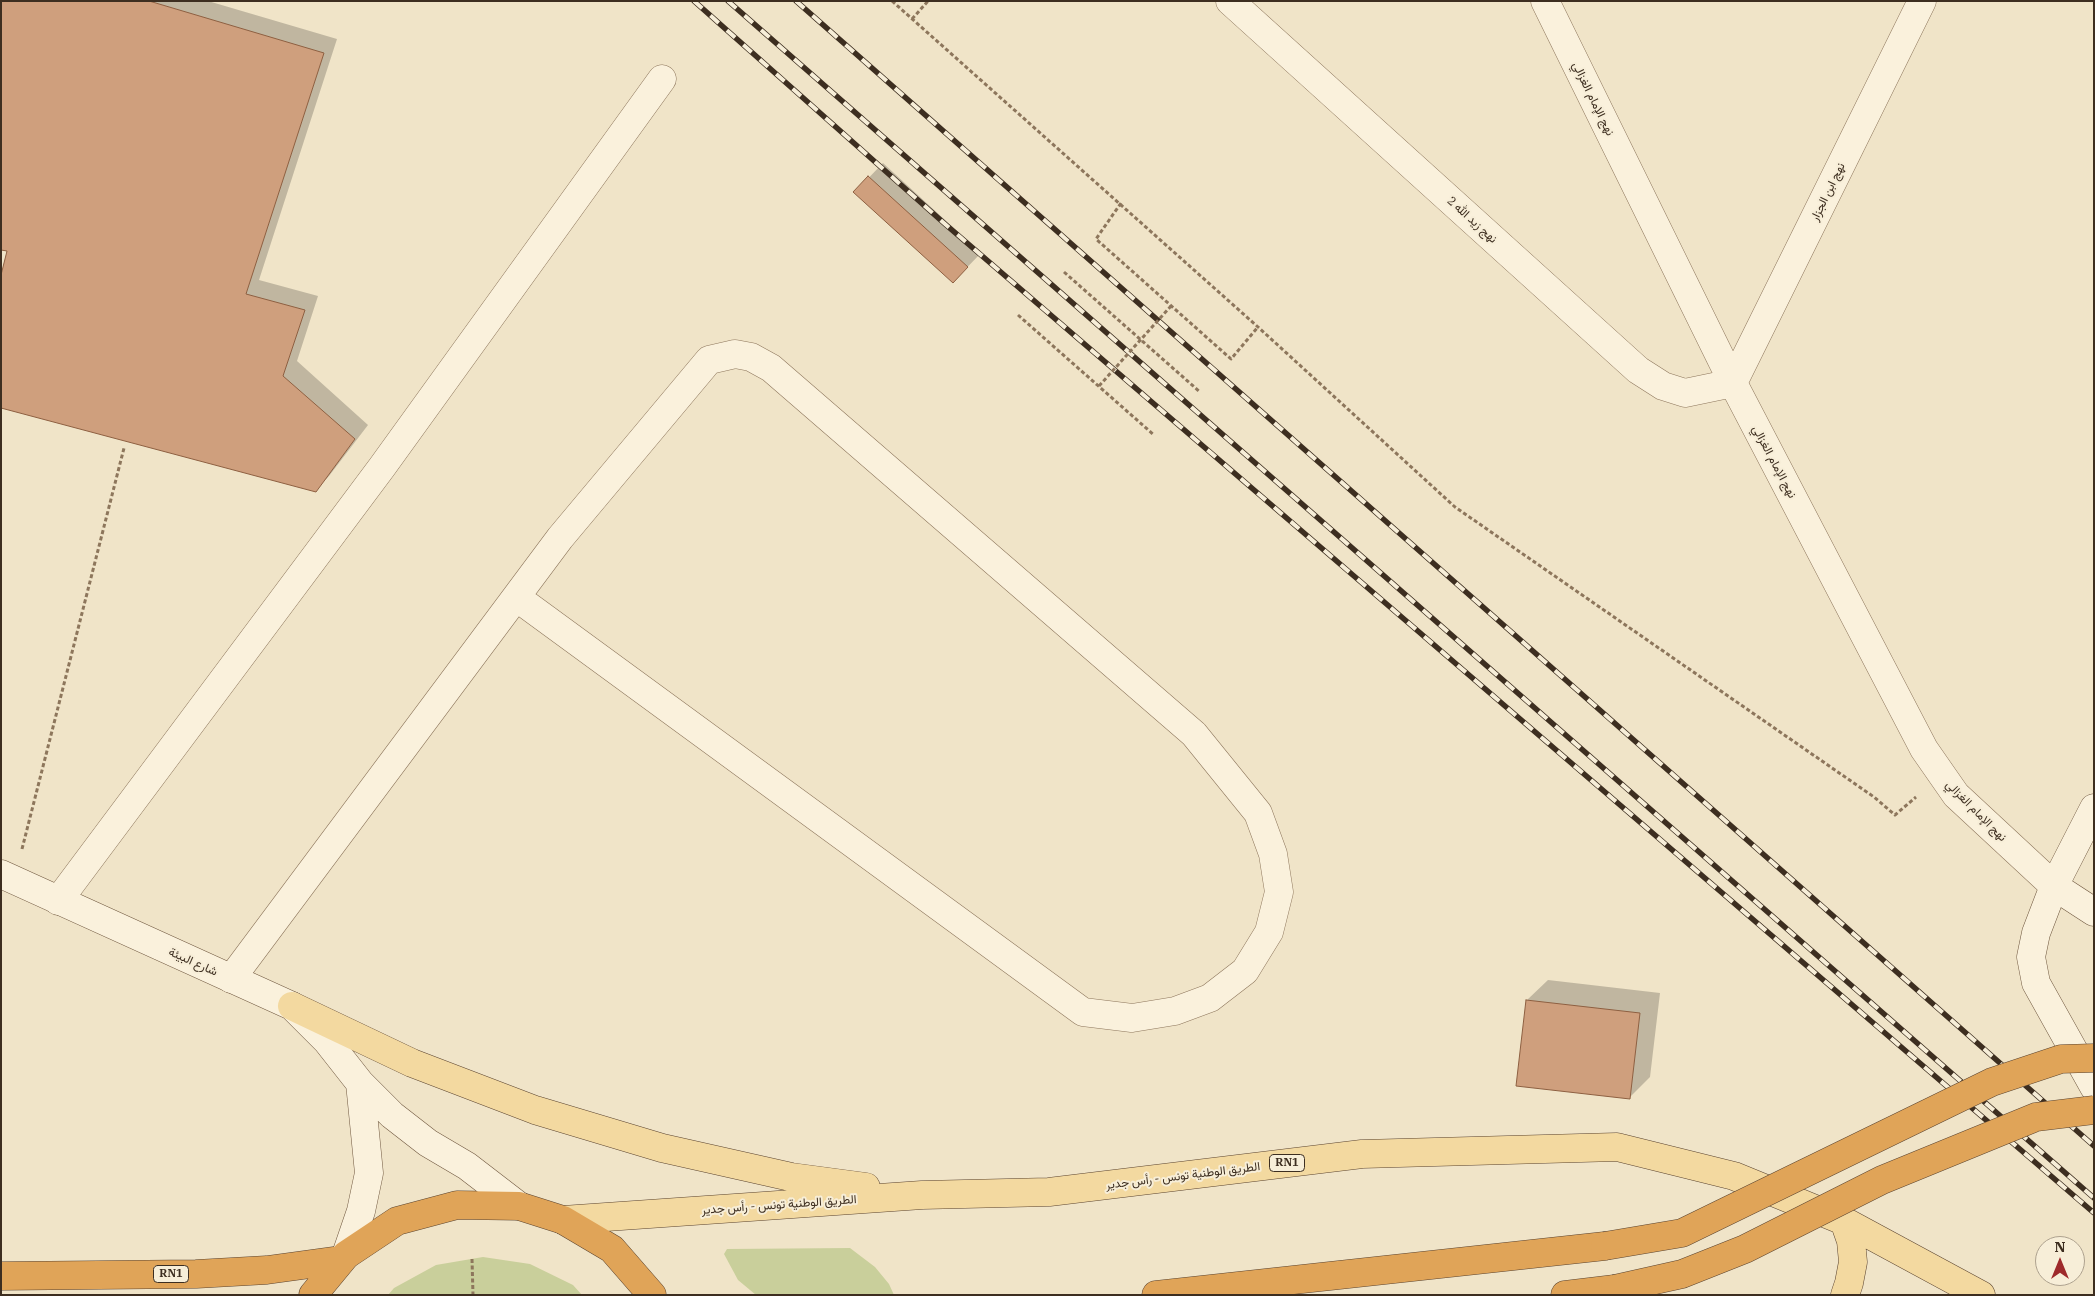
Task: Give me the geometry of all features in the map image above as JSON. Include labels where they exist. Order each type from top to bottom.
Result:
[{"type":"highway","points":[[1156,1295],[1605,1246],[1682,1233],[1992,1082],[2061,1059],[2094,1058]]},
{"type":"highway","points":[[1565,1295],[1615,1290],[1682,1274],[1745,1250],[1882,1180],[2036,1116],[2094,1110]]},
{"type":"highway","name":"RN1","points":[[313,1295],[343,1257],[397,1221],[457,1204],[519,1206],[563,1220],[612,1250],[655,1293]]},
{"type":"highway","name":"RN1","points":[[1,1276],[196,1274],[267,1270],[343,1257]]},
{"type":"main road","points":[[292,1006],[412,1063],[544,1113],[662,1148],[791,1177],[922,1195]]},
{"type":"main road","name":"الطريق الوطنية تونس - رأس جدير","points":[[563,1220],[922,1195],[1049,1192],[1362,1154],[1617,1147],[1734,1176],[1844,1221],[1982,1295]]},
{"type":"main road","points":[[1844,1221],[1851,1241],[1853,1262],[1849,1283],[1844,1295]]},
{"type":"street","name":"نهج زيد الله 2","points":[[1230,1],[1638,370],[1663,386],[1686,393],[1733,383]]},
{"type":"street","name":"نهج الإمام الغزالي","points":[[1545,1],[1733,383],[1924,749],[1956,795],[2054,886],[2094,912]]},
{"type":"street","name":"نهج ابن الجزار","points":[[1733,383],[1922,1]]},
{"type":"street","points":[[58,901],[376,475],[662,78]]},
{"type":"street","points":[[231,979],[560,538],[709,360],[735,354],[751,357],[771,368],[1194,734],[1258,813],[1273,854],[1279,892],[1269,932],[1245,971],[1210,998],[1175,1011],[1132,1018],[1083,1012],[516,597]]},
{"type":"street","points":[[2094,808],[2054,886],[2036,933],[2031,957],[2036,983],[2094,1087]]},
{"type":"street","name":"شارع البيئة","points":[[8,878],[292,1006],[327,1042],[360,1083],[392,1115],[428,1143],[467,1166],[519,1206]]},
{"type":"street","points":[[343,1257],[361,1211],[369,1173],[360,1083]]},
{"type":"path","points":[[892,1],[1258,326],[1455,507],[1858,786],[1896,815],[1941,775]]},
{"type":"path","points":[[912,20],[928,1]]},
{"type":"path","points":[[1121,204],[1096,238],[1171,306],[1231,359],[1258,326]]},
{"type":"path","points":[[1064,272],[1200,392]]},
{"type":"path","points":[[1099,386],[1171,306]]},
{"type":"path","points":[[1018,315],[1154,435]]},
{"type":"path","points":[[8,878],[124,448]]},
{"type":"path","points":[[472,1259],[473,1295]]},
{"type":"green space","points":[[850,1248],[875,1267],[889,1284],[894,1295],[756,1295],[738,1280],[724,1254],[727,1249]]},
{"type":"green space","points":[[483,1257],[530,1264],[573,1285],[582,1295],[388,1295],[394,1288],[436,1265]]},
{"type":"building","points":[[1,1],[149,1],[324,53],[246,294],[305,310],[283,376],[355,439],[316,492],[1,408],[1,275],[7,251],[1,250]]},
{"type":"building","points":[[868,176],[968,267],[953,283],[853,192]]},
{"type":"building","points":[[1526,1000],[1640,1013],[1630,1099],[1516,1086]]},
{"type":"railway","points":[[694,1],[945,224],[2094,1213]]},
{"type":"railway","points":[[728,1],[2094,1198]]},
{"type":"railway","points":[[796,1],[2094,1146]]}]
